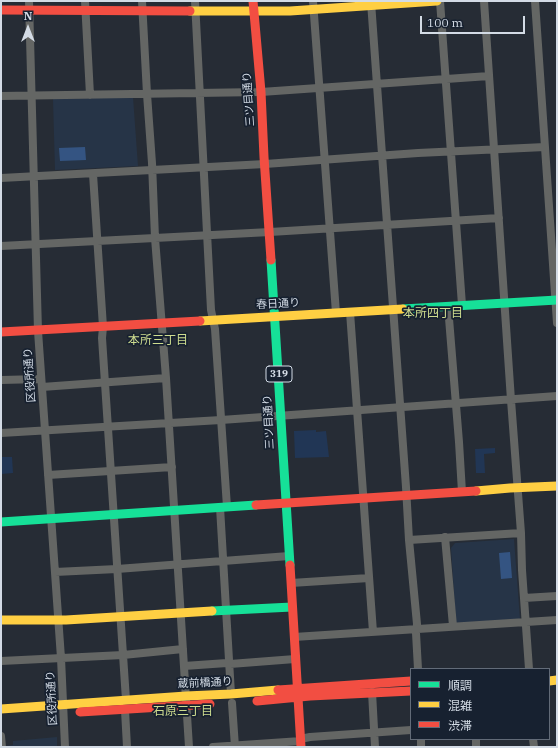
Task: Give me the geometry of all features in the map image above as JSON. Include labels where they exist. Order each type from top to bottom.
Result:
[{"type":"street","name":"区役所通り","points":[[29,1],[28,11],[38,330],[61,658],[65,747]]},
{"type":"street","points":[[85,1],[90,95]]},
{"type":"street","points":[[195,1],[211,310],[215,329],[221,420],[224,561],[235,746]]},
{"type":"street","name":"三ツ目通り","points":[[253,1],[261,92],[301,743]]},
{"type":"street","points":[[1,10],[86,11],[142,6],[196,11],[254,12],[314,6],[437,1]]},
{"type":"street","points":[[440,1],[462,305]]},
{"type":"street","points":[[484,1],[518,487],[529,668]]},
{"type":"street","points":[[535,1],[557,323]]},
{"type":"street","points":[[371,3],[401,407],[409,540],[417,624],[418,668]]},
{"type":"street","points":[[142,6],[155,238],[172,467],[189,747]]},
{"type":"street","points":[[314,6],[336,313]]},
{"type":"street","points":[[1,96],[261,92],[489,76]]},
{"type":"street","points":[[1,178],[204,168],[544,146]]},
{"type":"street","points":[[93,174],[103,327],[102,338],[110,471],[126,700]]},
{"type":"street","points":[[1,246],[207,236],[499,218]]},
{"type":"street","name":"春日通り","points":[[1,332],[556,300]]},
{"type":"street","points":[[448,306],[462,492]]},
{"type":"street","points":[[350,312],[373,632]]},
{"type":"street","points":[[1,380],[42,383],[105,382],[166,378]]},
{"type":"street","points":[[1,433],[221,420],[557,396]]},
{"type":"street","points":[[48,475],[172,467]]},
{"type":"street","points":[[1,522],[407,496],[518,487],[557,486]]},
{"type":"street","points":[[409,540],[521,533]]},
{"type":"street","points":[[445,537],[453,626]]},
{"type":"street","points":[[55,572],[117,569],[289,556]]},
{"type":"street","points":[[291,583],[369,578]]},
{"type":"street","points":[[524,598],[557,596]]},
{"type":"street","points":[[1,620],[58,620],[121,617],[292,606]]},
{"type":"street","points":[[294,637],[557,620]]},
{"type":"street","points":[[1,661],[183,649]]},
{"type":"street","points":[[184,666],[295,659]]},
{"type":"street","name":"蔵前橋通り","points":[[1,709],[63,708],[125,710],[186,701],[232,702],[297,688],[410,681]]},
{"type":"street","name":"蔵前橋通り","points":[[1,718],[126,700],[232,702],[372,692],[410,691]]},
{"type":"street","points":[[372,692],[375,747]]},
{"type":"street","points":[[125,710],[127,747]]},
{"type":"street","points":[[213,747],[301,743],[313,737],[410,730]]},
{"type":"street","points":[[1,736],[2,747]]},
{"type":"shaded area","points":[[133,97],[138,166],[55,170],[53,99]]},
{"type":"shaded area","points":[[85,147],[86,160],[60,161],[59,148]]},
{"type":"shaded area","points":[[316,430],[316,432],[326,431],[329,457],[295,458],[294,431]]},
{"type":"shaded area","points":[[495,448],[495,453],[484,454],[485,473],[476,473],[475,449]]},
{"type":"shaded area","points":[[1,457],[12,457],[13,473],[1,474]]},
{"type":"shaded area","points":[[514,539],[520,619],[456,623],[451,548],[455,543]]},
{"type":"shaded area","points":[[510,552],[512,578],[501,579],[499,553]]},
{"type":"shaded area","points":[[57,737],[57,747],[5,747],[13,745],[13,741]]},
{"type":"traffic: fast","points":[[271,260],[290,565]]},
{"type":"traffic: fast","points":[[403,309],[557,300]]},
{"type":"traffic: fast","points":[[1,522],[256,505]]},
{"type":"traffic: fast","points":[[212,611],[292,607]]},
{"type":"traffic: slow","points":[[190,11],[290,11],[437,1]]},
{"type":"traffic: slow","points":[[200,321],[403,309]]},
{"type":"traffic: slow","points":[[476,491],[557,486]]},
{"type":"traffic: slow","points":[[1,620],[66,620],[212,611]]},
{"type":"traffic: slow","points":[[550,681],[557,680]]},
{"type":"traffic: slow","points":[[1,709],[278,690]]},
{"type":"traffic: jam","points":[[253,1],[261,92],[271,260]]},
{"type":"traffic: jam","points":[[1,10],[190,11]]},
{"type":"traffic: jam","points":[[1,332],[200,321]]},
{"type":"traffic: jam","points":[[256,505],[476,491]]},
{"type":"traffic: jam","points":[[290,565],[301,747]]},
{"type":"traffic: jam","points":[[278,690],[410,681]]},
{"type":"traffic: jam","points":[[257,701],[310,696],[410,691]]},
{"type":"traffic: jam","points":[[80,712],[210,704]]},
{"type":"district","name":"本所四丁目","points":[[433,314]]},
{"type":"district","name":"本所三丁目","points":[[158,341]]},
{"type":"district","name":"石原三丁目","points":[[183,712]]}]
